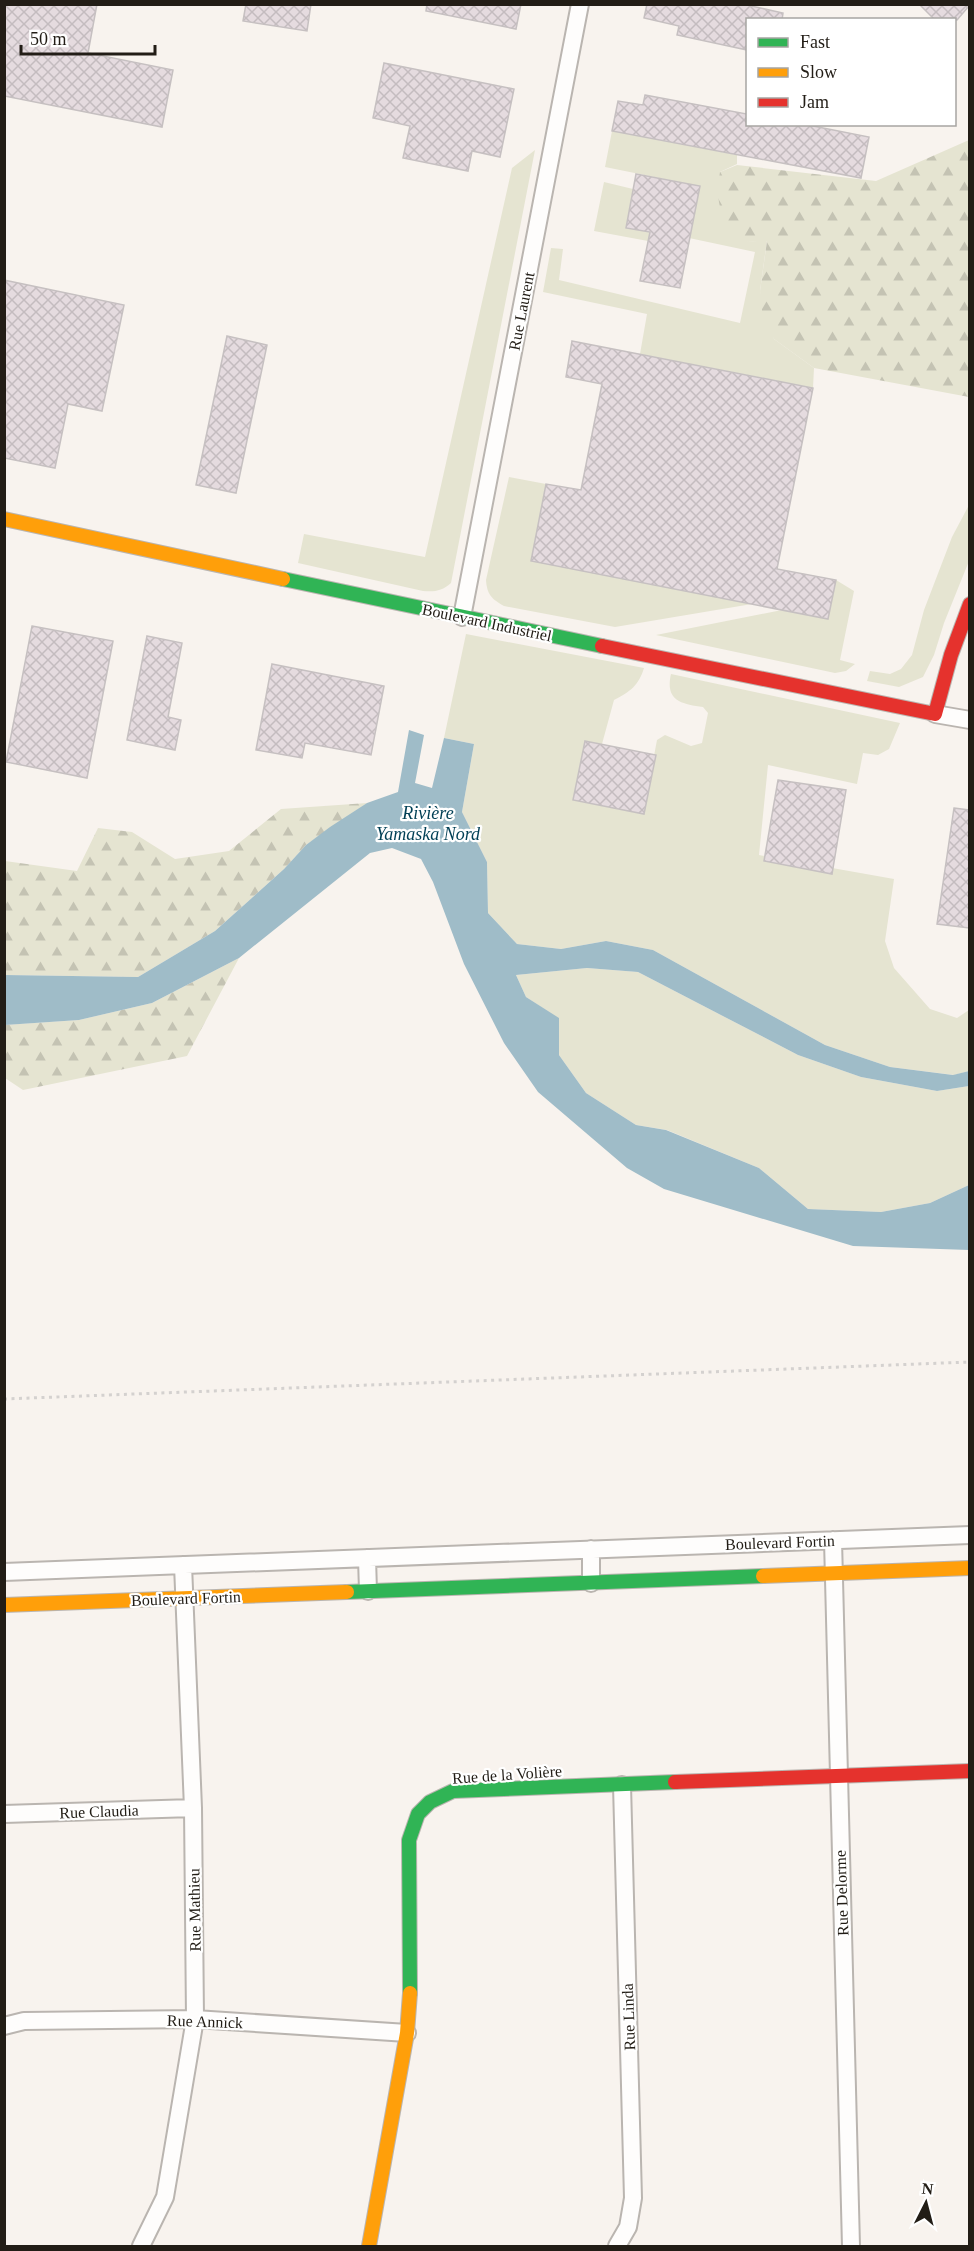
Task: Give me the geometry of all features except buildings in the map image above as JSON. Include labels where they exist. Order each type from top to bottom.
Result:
[{"type":"street","name":"Rue Laurent","points":[[462,617],[580,4]]},
{"type":"street","name":"Boulevard Industriel","points":[[4,519],[462,617],[969,720]]},
{"type":"street","points":[[935,714],[951,655],[969,604]]},
{"type":"street","name":"Boulevard Fortin","points":[[4,1572],[969,1535]]},
{"type":"street","name":"Rue Delorme","points":[[833,1540],[851,2247]]},
{"type":"street","points":[[591,1550],[591,1583]]},
{"type":"street","points":[[367,1558],[368,1591]]},
{"type":"street","name":"Rue Mathieu","points":[[141,2247],[165,2197],[195,2019],[193,1808],[183,1565]]},
{"type":"street","name":"Boulevard Fortin","points":[[4,1605],[969,1568]]},
{"type":"street","name":"Rue de la Volière","points":[[369,2247],[407,2033],[410,1991],[409,1840],[418,1814],[430,1802],[453,1791],[969,1771]]},
{"type":"street","name":"Rue Linda","points":[[617,2247],[628,2227],[633,2198],[622,1785]]},
{"type":"street","name":"Rue Claudia","points":[[4,1814],[193,1808]]},
{"type":"street","name":"Rue Annick","points":[[4,2026],[24,2021],[195,2019],[407,2033]]},
{"type":"path","points":[[4,1399],[969,1362]]},
{"type":"green space","points":[[612,131],[737,155],[737,164],[720,172],[748,242],[767,240],[760,291],[774,339],[814,368],[813,388],[640,354],[647,314],[543,292],[551,248],[563,249],[559,280],[740,323],[755,252],[689,238],[699,186],[605,167]]},
{"type":"green space","points":[[969,140],[969,397],[814,368],[774,339],[763,320],[760,291],[767,241],[748,242],[733,237],[718,198],[720,172],[737,165],[876,181]]},
{"type":"green space","points":[[535,150],[451,583],[438,590],[423,591],[298,563],[304,534],[425,557],[512,168]]},
{"type":"green space","points":[[604,182],[633,189],[626,227],[650,232],[648,241],[594,231]]},
{"type":"green space","points":[[509,477],[546,484],[531,561],[752,604],[615,627],[504,606],[491,596],[486,580]]},
{"type":"green space","points":[[969,505],[969,561],[934,655],[923,677],[899,687],[867,681],[870,671],[890,674],[901,669],[912,655],[924,610],[952,537]]},
{"type":"green space","points":[[836,580],[854,591],[840,660],[855,664],[846,671],[835,673],[656,635],[782,610]]},
{"type":"green space","points":[[466,634],[644,668],[633,687],[614,700],[602,744],[585,741],[573,800],[643,814],[657,740],[665,735],[691,746],[702,743],[708,713],[703,707],[681,702],[672,695],[671,674],[900,723],[889,749],[878,755],[863,753],[857,784],[768,765],[759,855],[894,879],[885,941],[894,968],[930,1009],[957,1018],[969,1010],[969,1071],[954,1075],[890,1067],[825,1045],[653,950],[606,941],[561,949],[517,944],[488,913],[487,862],[462,812],[474,744],[444,738]]},
{"type":"green space","points":[[367,803],[306,845],[284,869],[215,931],[138,977],[5,975],[5,861],[77,871],[98,828],[132,832],[175,859],[229,851],[281,809]]},
{"type":"green space","points":[[239,958],[187,1056],[23,1090],[5,1078],[4,1025],[79,1020],[152,1003]]},
{"type":"green space","points":[[587,968],[638,972],[798,1055],[861,1077],[937,1091],[969,1086],[969,1185],[930,1203],[881,1212],[808,1209],[759,1168],[667,1130],[636,1125],[586,1093],[559,1055],[558,1018],[526,997],[516,975]]},
{"type":"water","name":"Rivière Yamaska Nord","points":[[409,730],[424,735],[415,783],[432,788],[444,738],[474,744],[462,812],[487,862],[488,913],[517,944],[561,949],[606,941],[653,950],[825,1045],[890,1067],[953,1075],[969,1071],[969,1086],[937,1091],[861,1077],[798,1055],[638,972],[587,968],[516,975],[526,997],[559,1018],[559,1055],[586,1093],[636,1125],[666,1130],[759,1168],[808,1209],[881,1212],[930,1203],[969,1185],[969,1250],[853,1246],[664,1189],[627,1168],[538,1092],[504,1043],[464,964],[433,882],[421,859],[392,848],[370,853],[239,958],[152,1003],[79,1020],[5,1025],[5,975],[138,977],[215,931],[284,869],[306,845],[367,803],[398,792]]},
{"type":"traffic: fast","points":[[283,579],[602,646]]},
{"type":"traffic: fast","points":[[347,1592],[763,1576]]},
{"type":"traffic: fast","points":[[410,1993],[409,1840],[418,1814],[430,1802],[453,1791],[675,1782]]},
{"type":"traffic: slow","points":[[4,519],[283,579]]},
{"type":"traffic: slow","points":[[763,1576],[970,1568]]},
{"type":"traffic: slow","points":[[4,1605],[347,1592]]},
{"type":"traffic: slow","points":[[369,2246],[407,2033],[410,1993]]},
{"type":"traffic: jam","points":[[602,646],[935,714],[951,655],[970,604]]},
{"type":"traffic: jam","points":[[675,1782],[970,1771]]}]
